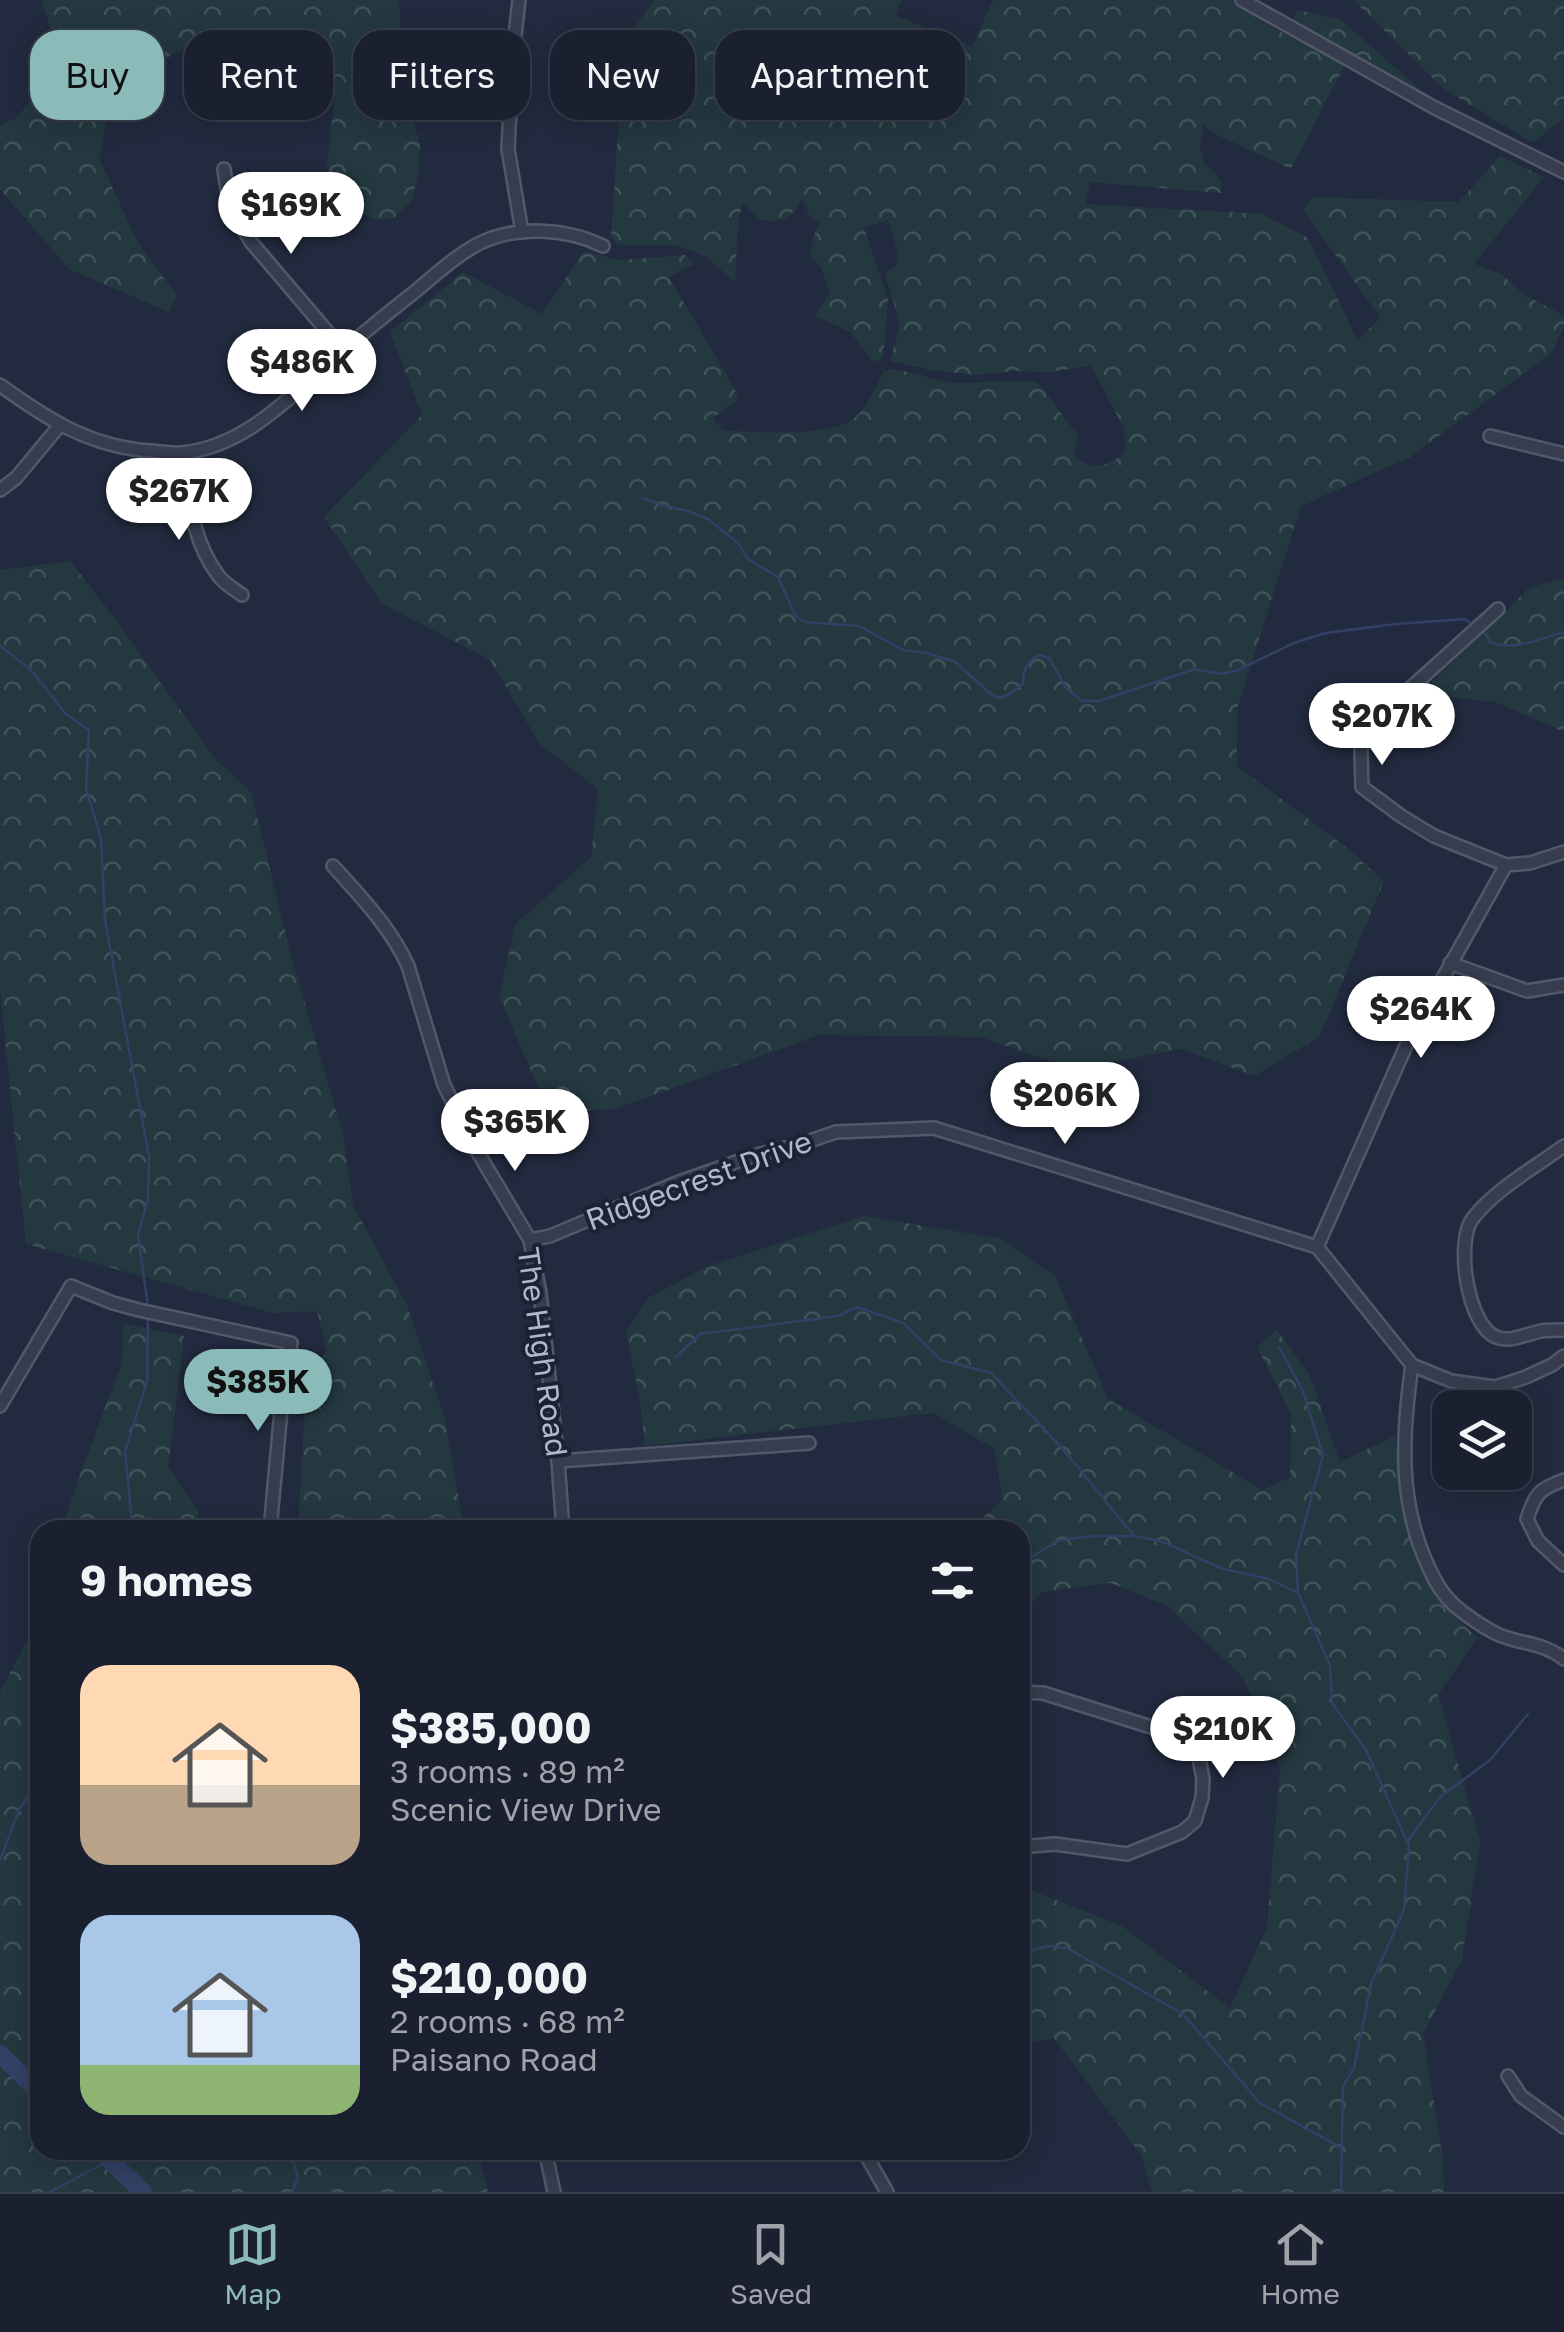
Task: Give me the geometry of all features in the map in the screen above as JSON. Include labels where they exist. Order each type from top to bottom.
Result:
[{"type":"street","points":[[519,0],[512,53],[508,150],[522,232]]},
{"type":"street","points":[[1242,0],[1466,124],[1564,172]]},
{"type":"street","points":[[224,170],[234,213],[252,242],[343,350]]},
{"type":"street","points":[[0,385],[78,434],[110,446],[181,454],[219,444],[253,427],[446,266],[478,244],[522,232],[563,232],[603,246]]},
{"type":"street","points":[[0,490],[16,478],[60,425]]},
{"type":"street","points":[[1490,436],[1564,454]]},
{"type":"street","points":[[181,454],[205,553],[219,578],[242,595]]},
{"type":"street","points":[[1498,609],[1363,731],[1362,787],[1434,836],[1506,865],[1530,863],[1564,852]]},
{"type":"street","points":[[1506,865],[1409,1038],[1317,1248],[1412,1365],[1451,1382],[1494,1387],[1526,1377],[1564,1356]]},
{"type":"street","name":"The High Road","points":[[334,866],[400,948],[444,1085],[477,1151],[530,1240],[540,1293],[562,1520]]},
{"type":"street","points":[[1450,963],[1528,991],[1564,985]]},
{"type":"street","name":"Ridgecrest Drive","points":[[530,1240],[550,1236],[753,1156],[836,1132],[934,1128],[1317,1248]]},
{"type":"street","points":[[1564,1146],[1501,1191],[1472,1218],[1465,1236],[1467,1283],[1474,1310],[1492,1336],[1504,1340],[1564,1330]]},
{"type":"street","points":[[0,1406],[71,1286],[126,1307],[292,1344],[282,1399],[271,1520]]},
{"type":"street","points":[[1412,1365],[1405,1418],[1408,1504],[1419,1548],[1436,1582],[1453,1604],[1496,1634],[1550,1648],[1564,1658]]},
{"type":"street","points":[[558,1462],[809,1443]]},
{"type":"street","points":[[1564,1480],[1534,1496],[1527,1518],[1538,1541],[1564,1565]]},
{"type":"street","points":[[1030,1692],[1043,1693],[1186,1738],[1199,1758],[1202,1798],[1195,1821],[1182,1832],[1127,1854],[1055,1844],[1030,1846]]},
{"type":"street","points":[[1508,2076],[1521,2096],[1564,2127]]},
{"type":"street","points":[[547,2160],[554,2192]]},
{"type":"street","points":[[869,2160],[887,2192]]},
{"type":"green space","points":[[41,0],[399,0],[401,30],[353,30],[353,120],[413,120],[420,144],[418,177],[411,202],[394,218],[377,221],[346,205],[327,167],[335,93],[333,30],[184,30],[184,49],[164,59],[164,30],[51,30]]},
{"type":"green space","points":[[654,0],[901,0],[895,15],[931,30],[715,30],[715,120],[965,120],[965,44],[972,47],[993,0],[1256,0],[1258,19],[1285,34],[1298,10],[1341,20],[1424,93],[1350,55],[1291,169],[1203,125],[1203,163],[1219,179],[1221,193],[1090,182],[1086,204],[1262,214],[1308,238],[1358,341],[1380,317],[1303,210],[1313,197],[1459,202],[1500,156],[1544,177],[1474,264],[1502,274],[1523,294],[1564,316],[1552,353],[1410,457],[1301,506],[1237,709],[1237,766],[1342,844],[1384,881],[1320,1036],[1254,1076],[1182,1049],[1073,1069],[981,1037],[819,1035],[612,1110],[548,1110],[499,996],[515,925],[591,857],[598,789],[540,744],[490,660],[381,603],[324,517],[422,415],[390,332],[463,272],[542,314],[584,251],[619,260],[685,255],[694,264],[669,277],[738,395],[734,403],[713,418],[723,431],[787,432],[836,427],[860,413],[884,371],[895,369],[951,383],[1032,381],[1040,385],[1078,436],[1073,455],[1099,465],[1125,453],[1124,428],[1091,366],[975,375],[890,361],[900,324],[885,274],[896,265],[898,252],[888,220],[864,228],[888,299],[883,358],[873,362],[850,332],[815,316],[830,292],[821,267],[810,257],[820,224],[809,215],[802,198],[789,216],[775,221],[759,220],[743,203],[738,222],[735,282],[705,256],[679,246],[618,245],[611,236],[619,120],[695,120],[695,30],[633,30]]},
{"type":"green space","points":[[1353,0],[1564,0],[1564,118],[1533,143],[1444,89]]},
{"type":"green space","points":[[30,101],[30,120],[107,120],[99,158],[137,241],[177,296],[169,312],[69,269],[0,189],[0,125],[17,118]]},
{"type":"green space","points":[[70,561],[216,760],[251,792],[294,967],[343,1134],[353,1205],[407,1305],[445,1420],[462,1520],[299,1520],[307,1374],[327,1351],[317,1311],[273,1313],[26,1244],[0,990],[0,570]]},
{"type":"green space","points":[[1564,579],[1564,732],[1495,702],[1420,694],[1529,588]]},
{"type":"green space","points":[[864,1216],[1002,1239],[1055,1276],[1108,1399],[1263,1490],[1290,1477],[1291,1414],[1257,1347],[1277,1330],[1309,1374],[1340,1462],[1395,1436],[1404,1517],[1435,1596],[1477,1638],[1438,1695],[1480,1841],[1462,1960],[1423,2034],[1443,2159],[1444,2192],[1152,2192],[1141,2155],[1054,2038],[1030,2042],[1030,1890],[1122,1926],[1230,2008],[1267,1927],[1280,1768],[1243,1677],[1167,1606],[1111,1583],[1040,1592],[1030,1606],[1030,1520],[981,1520],[1002,1500],[995,1449],[933,1413],[645,1446],[626,1332],[648,1298],[708,1266]]},
{"type":"green space","points":[[124,1324],[184,1336],[168,1467],[199,1512],[196,1520],[65,1520],[121,1365]]},
{"type":"green space","points":[[30,1635],[30,2160],[480,2160],[488,2192],[0,2192],[0,1692]]},
{"type":"waterway","points":[[642,498],[708,519],[738,543],[748,559],[778,577],[795,615],[804,622],[859,626],[903,650],[955,662],[1000,698],[1023,684],[1027,666],[1040,655],[1049,658],[1066,688],[1082,701],[1099,701],[1195,669],[1221,674],[1238,670],[1325,633],[1465,619],[1470,623]]},
{"type":"waterway","points":[[1484,632],[1490,642],[1508,646],[1564,632]]},
{"type":"waterway","points":[[0,646],[31,670],[65,713],[89,730],[86,788],[101,838],[105,920],[149,1157],[148,1199],[138,1235],[148,1307]]},
{"type":"waterway","points":[[676,1357],[700,1334],[838,1316],[857,1307],[903,1323],[941,1360],[991,1373],[1062,1448],[1134,1536],[1161,1541],[1220,1568],[1269,1579],[1298,1593]]},
{"type":"waterway","points":[[132,1520],[125,1452],[147,1382],[148,1315]]},
{"type":"waterway","points":[[1279,1347],[1303,1391],[1323,1455],[1296,1555],[1298,1593],[1330,1665],[1332,1703],[1366,1750],[1409,1846],[1404,1910],[1371,1984],[1354,2068],[1343,2086],[1341,2192]]},
{"type":"waterway","points":[[1030,1558],[1057,1541],[1132,1536]]},
{"type":"waterway","points":[[1407,1842],[1440,1797],[1490,1760],[1528,1714]]},
{"type":"waterway","points":[[0,1860],[19,1810],[30,1794]]},
{"type":"waterway","points":[[1030,1951],[1049,1946],[1067,1948],[1183,2014],[1260,2103],[1342,2148]]},
{"type":"waterway","points":[[0,2054],[30,2083]]},
{"type":"waterway","points":[[109,2160],[143,2192]]},
{"type":"waterway","points":[[50,2192],[110,2160]]},
{"type":"waterway","points":[[292,2192],[298,2178],[293,2160]]}]
